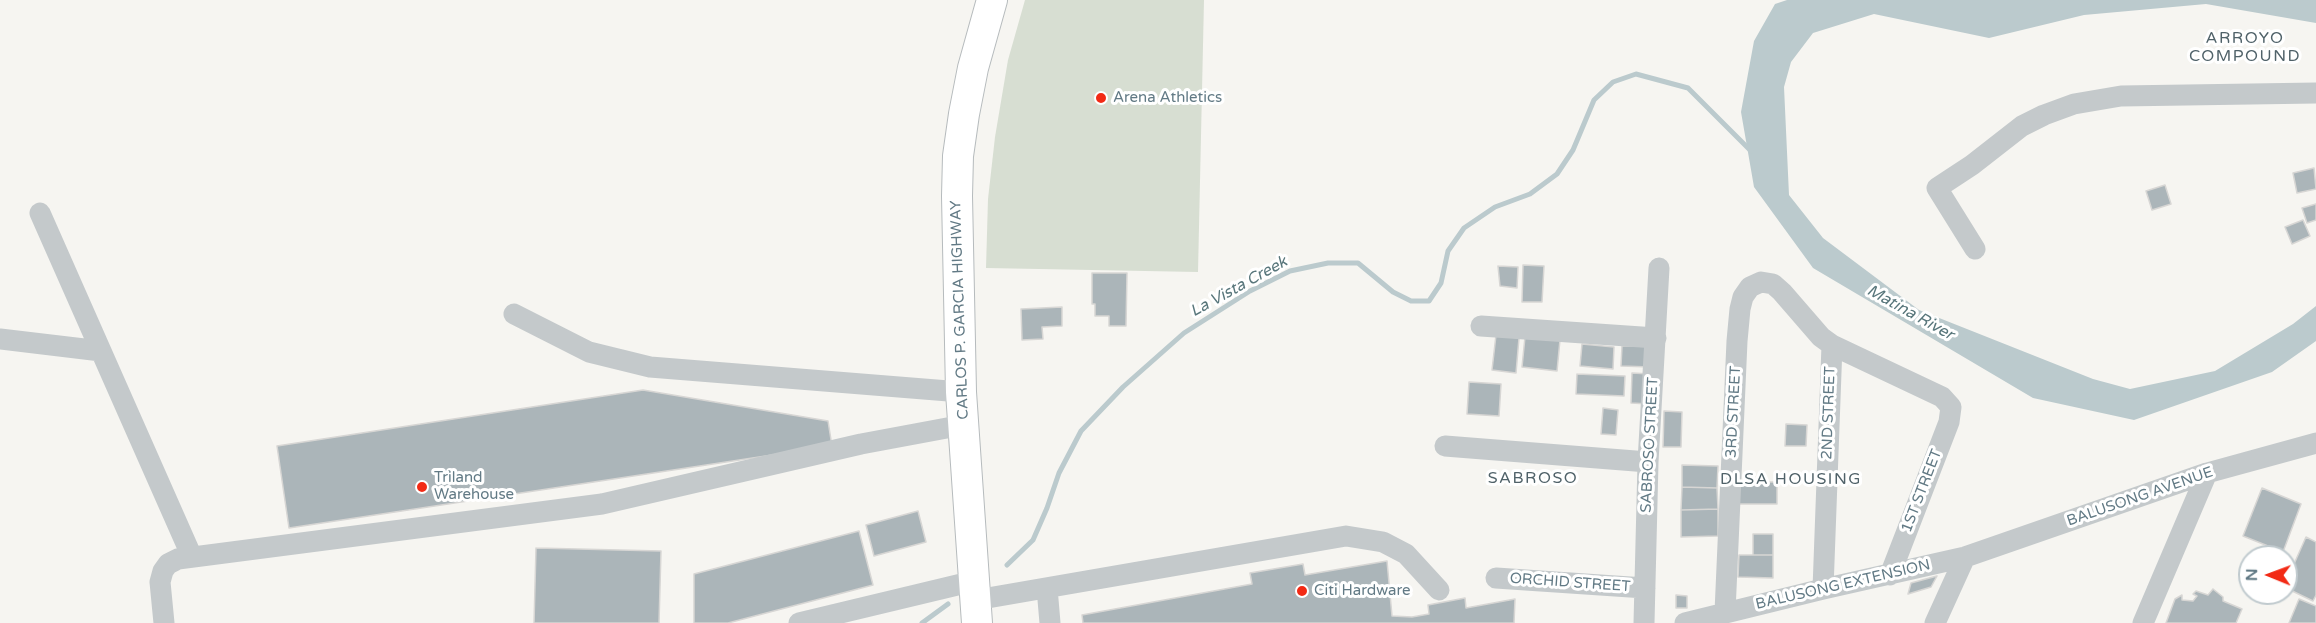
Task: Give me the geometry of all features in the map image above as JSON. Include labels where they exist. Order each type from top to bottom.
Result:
[{"type":"highway","name":"CARLOS P. GARCIA HIGHWAY","points":[[976,601],[961,393],[958,156],[973,68],[992,0]]},
{"type":"street","points":[[1975,249],[1937,188],[2022,126],[2044,114],[2074,104],[2121,96],[2316,93]]},
{"type":"street","points":[[40,213],[192,557]]},
{"type":"street","name":"SABROSO STREET","points":[[1644,623],[1648,462],[1659,268]]},
{"type":"street","name":"3RD STREET","points":[[1725,612],[1737,341],[1743,297],[1750,287],[1761,282],[1773,284],[1821,337],[1832,345]]},
{"type":"street","points":[[514,315],[589,352],[650,367],[961,393]]},
{"type":"street","points":[[1481,326],[1656,338]]},
{"type":"street","points":[[0,339],[101,351]]},
{"type":"street","name":"1ST STREET","points":[[1832,345],[1942,397],[1951,407],[1949,422],[1890,575]]},
{"type":"street","name":"2ND STREET","points":[[1822,589],[1832,345]]},
{"type":"street","points":[[164,623],[160,596],[163,571],[168,564],[178,559],[602,504],[861,444],[963,425]]},
{"type":"street","name":"BALUSONG AVENUE","points":[[1965,557],[2207,473],[2316,443]]},
{"type":"street","points":[[1445,446],[1648,462]]},
{"type":"street","points":[[2143,623],[2207,473]]},
{"type":"street","points":[[799,623],[976,601],[1347,536],[1383,542],[1406,554],[1439,590]]},
{"type":"street","points":[[1935,623],[1965,557]]},
{"type":"street","name":"BALUSONG EXTENSION","points":[[1685,623],[1965,557]]},
{"type":"street","name":"ORCHID STREET","points":[[1496,578],[1645,588]]},
{"type":"street","points":[[1047,588],[1050,623]]},
{"type":"shaded area","name":"Arena Athletics","points":[[1025,0],[1204,0],[1198,272],[986,268],[988,199],[995,137],[1008,60]]},
{"type":"water","name":"Matina River","points":[[1787,0],[2316,0],[2316,23],[2206,4],[2084,15],[1989,38],[1874,14],[1813,33],[1791,62],[1784,87],[1789,195],[1823,238],[1919,310],[2093,379],[2130,389],[2215,371],[2293,324],[2316,306],[2316,341],[2272,372],[2134,420],[2033,398],[1813,268],[1754,187],[1741,112],[1754,41],[1775,4]]},
{"type":"building","points":[[2314,168],[2316,189],[2297,193],[2293,173]]},
{"type":"building","points":[[2165,185],[2171,204],[2152,210],[2146,191]]},
{"type":"building","points":[[2316,204],[2316,220],[2307,223],[2302,208]]},
{"type":"building","points":[[2303,220],[2310,236],[2292,244],[2285,227]]},
{"type":"building","points":[[1523,265],[1544,266],[1542,302],[1522,302]]},
{"type":"building","points":[[1498,266],[1518,267],[1517,288],[1500,286]]},
{"type":"building","points":[[1092,273],[1127,273],[1126,326],[1109,326],[1109,316],[1095,316],[1095,304],[1092,304]]},
{"type":"building","points":[[1062,307],[1062,326],[1042,327],[1043,339],[1022,340],[1021,309]]},
{"type":"building","points":[[1496,335],[1519,338],[1516,373],[1492,370]]},
{"type":"building","points":[[1525,337],[1560,340],[1557,371],[1522,367]]},
{"type":"building","points":[[1582,344],[1614,347],[1613,369],[1580,366]]},
{"type":"building","points":[[1622,346],[1651,346],[1651,367],[1621,366]]},
{"type":"building","points":[[1632,373],[1650,374],[1649,404],[1631,403]]},
{"type":"building","points":[[1577,374],[1625,376],[1624,396],[1576,394]]},
{"type":"building","points":[[1469,382],[1501,384],[1499,416],[1467,414]]},
{"type":"building","name":"Triland Warehouse","points":[[643,390],[828,421],[832,446],[289,528],[277,446]]},
{"type":"building","points":[[1603,408],[1618,410],[1616,435],[1601,434]]},
{"type":"building","points":[[1664,411],[1682,412],[1681,447],[1663,447]]},
{"type":"building","points":[[1786,424],[1807,425],[1806,446],[1785,446]]},
{"type":"building","points":[[1682,465],[1718,466],[1717,488],[1682,487]]},
{"type":"building","points":[[1737,482],[1777,482],[1777,504],[1737,504]]},
{"type":"building","points":[[1682,487],[1717,488],[1718,509],[1681,510]]},
{"type":"building","points":[[2262,488],[2301,504],[2286,545],[2266,545],[2243,536]]},
{"type":"building","points":[[1718,509],[1718,536],[1681,537],[1681,510]]},
{"type":"building","points":[[918,511],[926,542],[874,556],[866,525]]},
{"type":"building","points":[[859,531],[873,585],[728,623],[694,623],[694,574]]},
{"type":"building","points":[[1753,534],[1773,534],[1773,555],[1753,555]]},
{"type":"building","points":[[2306,537],[2316,542],[2316,595],[2313,601],[2298,594],[2298,555]]},
{"type":"building","points":[[536,548],[661,551],[659,623],[534,623]]},
{"type":"building","points":[[1739,555],[1773,555],[1773,578],[1738,577]]},
{"type":"building","name":"Citi Hardware","points":[[1387,561],[1392,616],[1412,617],[1429,614],[1428,605],[1465,598],[1466,608],[1515,599],[1514,623],[1083,623],[1082,615],[1252,584],[1250,573],[1303,564],[1305,575]]},
{"type":"building","points":[[1937,576],[1931,587],[1908,594],[1911,583]]},
{"type":"building","points":[[2213,589],[2223,597],[2223,601],[2242,609],[2236,623],[2166,623],[2175,599],[2182,595],[2182,600],[2193,601],[2197,596],[2193,594],[2196,591],[2208,595]]},
{"type":"building","points":[[1676,595],[1687,596],[1687,608],[1676,608]]},
{"type":"building","points":[[2299,599],[2316,606],[2316,623],[2289,623]]},
{"type":"waterway","name":"La Vista Creek","points":[[1007,565],[1033,540],[1059,473],[1081,431],[1123,387],[1184,333],[1250,291],[1290,271],[1328,263],[1358,263],[1393,292],[1411,301],[1429,301],[1441,283],[1448,251],[1464,228],[1495,207],[1530,194],[1557,174],[1573,150],[1594,100],[1613,82],[1636,74],[1688,88],[1751,151]]},
{"type":"waterway","name":"La Vista Creek","points":[[922,623],[948,604]]},
{"type":"place","name":"Arena Athletics","points":[[1101,98]]},
{"type":"place","name":"Triland Warehouse","points":[[422,487]]},
{"type":"place","name":"Citi Hardware","points":[[1302,591]]},
{"type":"district","name":"ARROYO COMPOUND","points":[[2245,48]]},
{"type":"district","name":"SABROSO","points":[[1533,479]]},
{"type":"district","name":"DLSA HOUSING","points":[[1791,480]]}]
